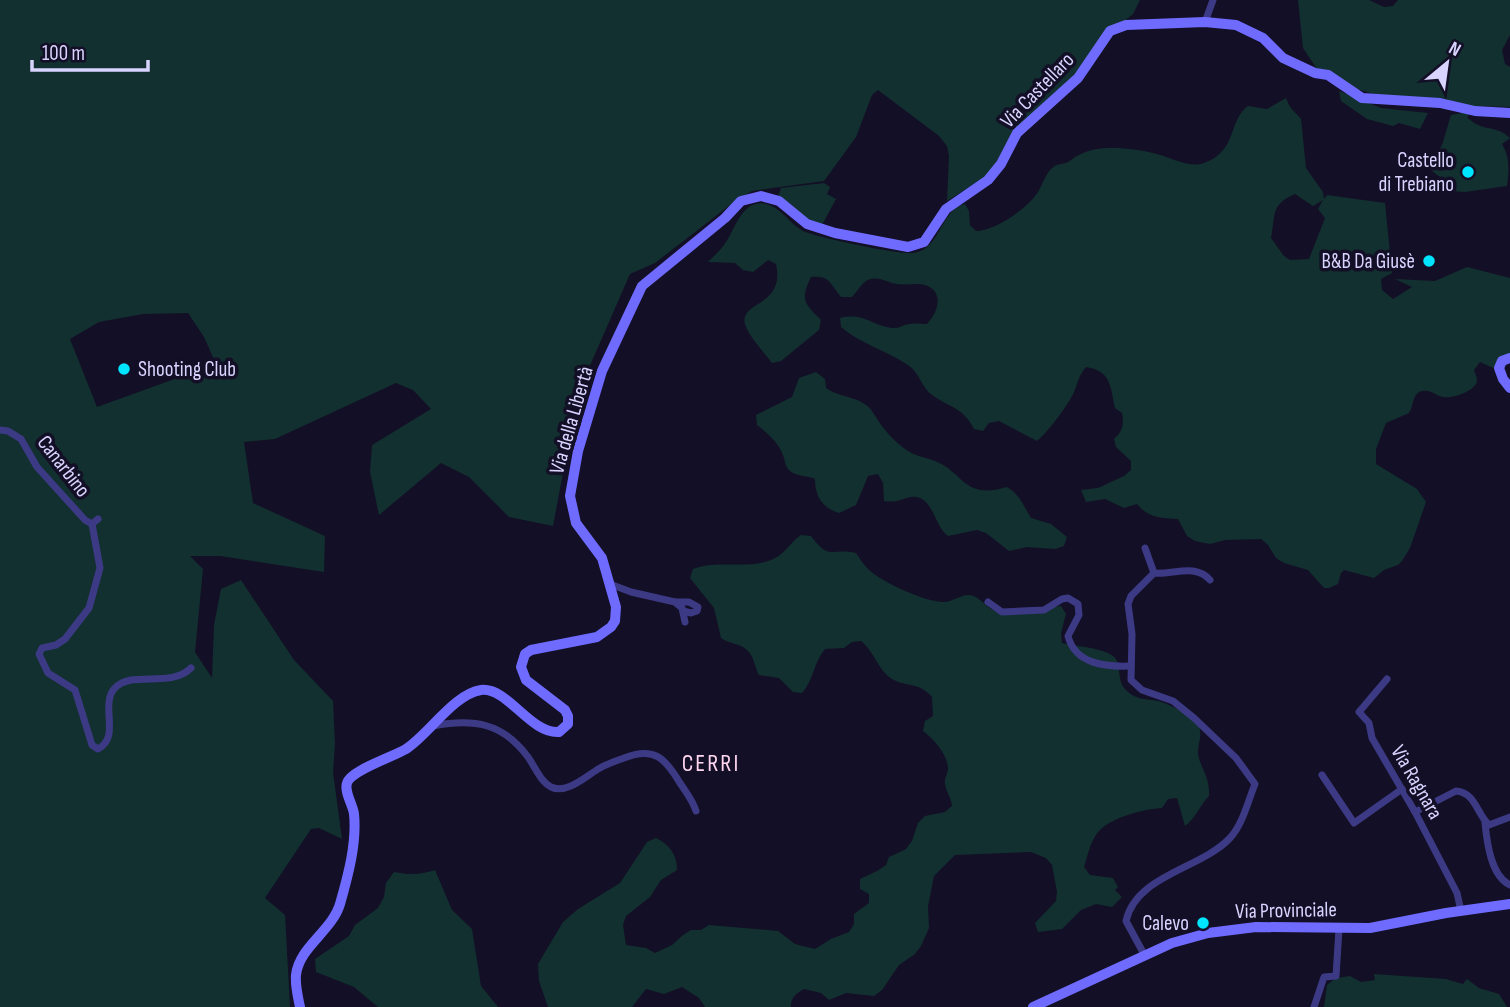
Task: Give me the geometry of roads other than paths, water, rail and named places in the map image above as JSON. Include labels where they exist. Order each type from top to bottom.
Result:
[{"type":"street","points":[[1205,22],[1213,0]]},
{"type":"street","name":"Via Castellaro","points":[[640,288],[725,218],[741,201],[761,197],[779,201],[801,220],[814,227],[908,247],[924,242],[946,209],[988,180],[1002,164],[1017,134],[1078,78],[1110,32],[1126,25],[1205,22],[1236,25],[1264,38],[1283,58],[1315,73],[1328,75],[1362,98],[1440,103],[1475,111],[1510,113]]},
{"type":"street","name":"Via della Libertà","points":[[300,1007],[296,983],[299,964],[334,918],[351,858],[354,815],[347,784],[355,774],[406,749],[462,699],[477,691],[485,690],[498,694],[530,720],[552,732],[562,730],[569,720],[565,710],[526,680],[522,672],[522,659],[531,650],[587,640],[606,632],[616,617],[616,607],[602,558],[576,523],[570,496],[578,451],[602,372],[640,288]]},
{"type":"street","points":[[1510,358],[1502,361],[1499,368],[1510,388]]},
{"type":"street","name":"Canarbino","points":[[0,430],[8,431],[21,439],[37,467],[85,520],[95,522],[100,568],[89,608],[65,639],[42,648],[39,654],[48,673],[75,690],[92,746],[99,749],[106,743],[110,726],[109,705],[117,686],[136,680],[170,679],[191,668]]},
{"type":"street","points":[[1145,548],[1154,573]]},
{"type":"street","points":[[1145,956],[1126,921],[1131,910],[1142,895],[1159,881],[1183,870],[1228,840],[1239,824],[1255,784],[1236,758],[1194,718],[1173,701],[1136,686],[1131,680],[1132,634],[1128,604],[1131,596],[1154,573],[1189,571],[1205,574],[1210,580]]},
{"type":"street","points":[[610,584],[631,592],[675,602],[689,602],[698,607],[691,613],[683,611]]},
{"type":"street","points":[[988,602],[1002,612],[1025,609],[1038,611],[1062,599],[1072,599],[1078,604],[1079,615],[1068,636],[1069,642],[1092,663],[1130,666]]},
{"type":"street","points":[[675,602],[683,611],[685,622]]},
{"type":"street","name":"Via Ragnara","points":[[1387,679],[1359,712],[1369,723],[1372,738],[1415,812],[1457,893],[1461,911]]},
{"type":"street","points":[[433,726],[463,721],[489,725],[511,737],[540,776],[550,786],[560,789],[577,783],[601,767],[644,751],[669,766],[696,811]]},
{"type":"street","points":[[1322,775],[1354,822],[1402,789]]},
{"type":"street","points":[[1415,812],[1449,793],[1463,792],[1473,801],[1485,823],[1499,876],[1510,885]]},
{"type":"street","points":[[1485,823],[1492,825],[1510,817]]},
{"type":"street","name":"Via Provinciale","points":[[1033,1007],[1181,940],[1231,929],[1378,927],[1510,904]]},
{"type":"street","points":[[1314,1007],[1324,977],[1336,976],[1339,929]]},
{"type":"place","name":"Castello di Trebiano","points":[[1468,172]]},
{"type":"place","name":"B&B Da Giusè","points":[[1429,261]]},
{"type":"place","name":"Shooting Club","points":[[124,369]]},
{"type":"place","name":"Calevo","points":[[1203,923]]},
{"type":"district","name":"CERRI","points":[[711,763]]}]
